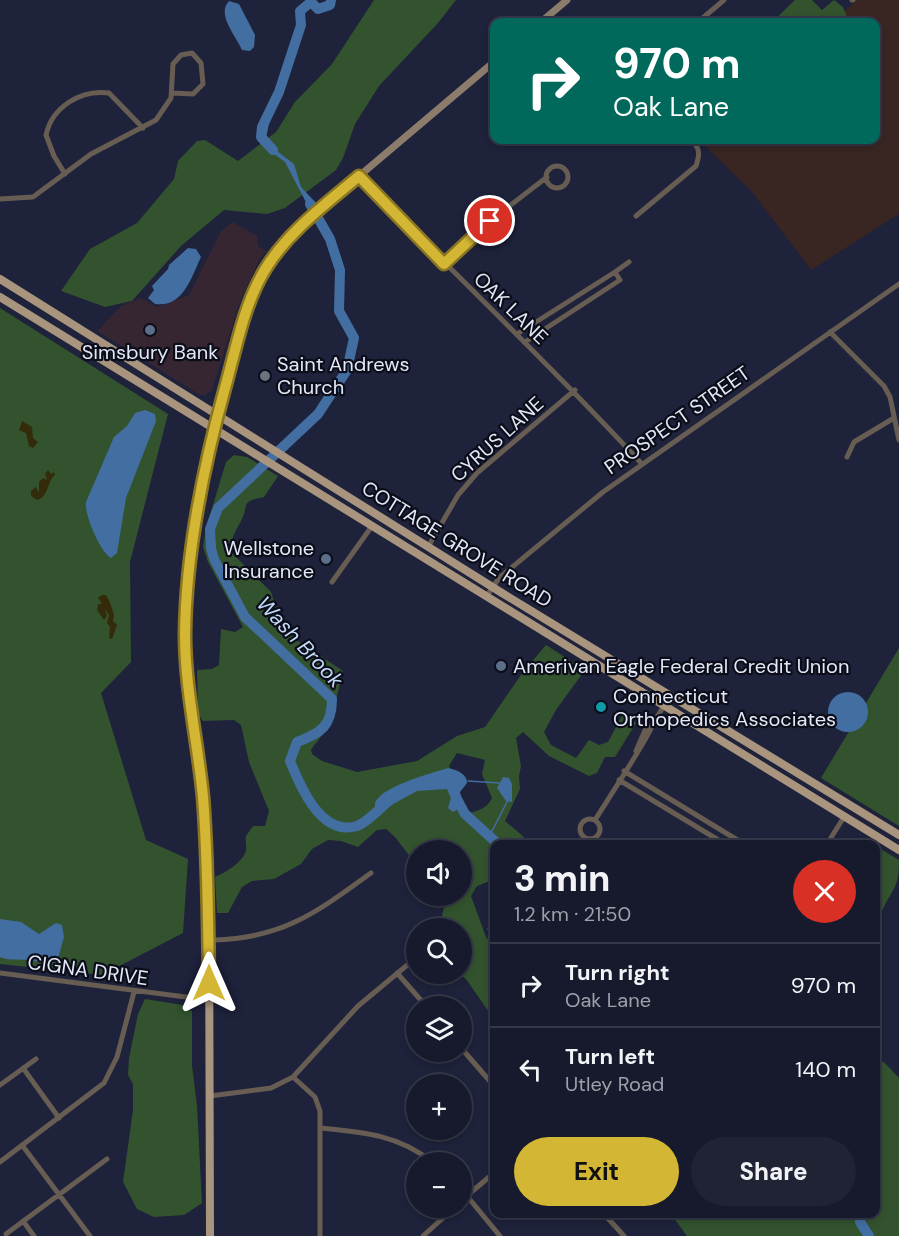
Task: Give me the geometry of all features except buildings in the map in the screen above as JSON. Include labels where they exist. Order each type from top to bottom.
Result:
[{"type":"main road","points":[[546,18],[567,0]]},
{"type":"main road","points":[[210,1236],[209,895],[203,795],[185,637],[187,578],[196,515],[218,415],[256,288],[265,269],[282,245],[306,221],[490,65]]},
{"type":"main road","name":"COTTAGE GROVE ROAD","points":[[0,279],[274,448],[428,547],[899,835]]},
{"type":"main road","name":"COTTAGE GROVE ROAD","points":[[0,297],[899,850]]},
{"type":"main road","points":[[92,354],[106,345]]},
{"type":"street","points":[[703,18],[724,0]]},
{"type":"street","points":[[0,199],[33,197],[91,154],[142,128],[163,112],[172,93],[173,64],[181,55],[192,53],[201,63],[203,84],[193,94],[172,93]]},
{"type":"street","points":[[65,174],[54,156],[46,135],[52,117],[72,100],[90,93],[109,93],[142,128]]},
{"type":"street","points":[[636,216],[696,166],[700,155],[696,144]]},
{"type":"street","points":[[444,264],[490,221],[547,177],[549,170],[559,167],[566,171],[568,178],[564,186],[557,188],[551,186],[547,177]]},
{"type":"street","name":"OAK LANE","points":[[359,176],[444,264],[575,390],[641,463]]},
{"type":"street","points":[[517,334],[629,262]]},
{"type":"street","points":[[525,342],[620,280],[615,272]]},
{"type":"street","name":"PROSPECT STREET","points":[[486,597],[515,565],[641,463],[899,284]]},
{"type":"street","points":[[830,332],[884,386],[890,397],[899,440]]},
{"type":"street","name":"CYRUS LANE","points":[[428,547],[458,495],[477,472],[575,390]]},
{"type":"street","points":[[847,457],[854,442],[894,418]]},
{"type":"street","points":[[332,582],[372,526]]},
{"type":"street","points":[[595,820],[636,753],[646,728],[652,726],[670,695]]},
{"type":"street","points":[[624,771],[737,840]]},
{"type":"street","points":[[619,780],[718,840]]},
{"type":"street","points":[[830,840],[844,817]]},
{"type":"street","points":[[587,818],[595,820],[600,825],[598,835],[590,839],[583,837],[579,831],[582,822],[587,818]]},
{"type":"street","points":[[209,940],[248,936],[293,924],[315,913],[371,873]]},
{"type":"street","points":[[210,1096],[272,1088],[293,1077],[350,1014],[406,966]]},
{"type":"street","points":[[397,973],[417,996]]},
{"type":"street","name":"CIGNA DRIVE","points":[[0,974],[209,1000]]},
{"type":"street","points":[[0,1161],[93,1093],[107,1079],[117,1057],[134,992]]},
{"type":"street","points":[[0,1085],[36,1059]]},
{"type":"street","points":[[472,1061],[490,1081]]},
{"type":"street","points":[[23,1068],[59,1118]]},
{"type":"street","points":[[293,1077],[317,1102],[321,1128],[320,1236]]},
{"type":"street","points":[[321,1128],[388,1137],[418,1152]]},
{"type":"street","points":[[22,1145],[90,1236]]},
{"type":"street","points":[[6,1234],[107,1159]]},
{"type":"street","points":[[472,1192],[490,1176]]},
{"type":"street","points":[[472,1201],[500,1236]]},
{"type":"street","points":[[423,1236],[443,1218]]},
{"type":"street","points":[[608,1218],[624,1236]]},
{"type":"street","points":[[23,1221],[34,1236]]},
{"type":"shaded area","points":[[857,0],[899,0],[899,214],[811,270],[752,192],[703,144],[880,144],[880,18],[837,18]]},
{"type":"shaded area","points":[[233,222],[257,236],[258,246],[267,251],[259,260],[239,305],[212,390],[205,395],[200,395],[97,331],[121,306],[141,298],[157,307],[189,295],[221,231]]},
{"type":"green space","points":[[374,0],[456,0],[438,23],[379,86],[355,124],[343,158],[336,170],[285,208],[267,214],[224,210],[181,246],[132,301],[105,307],[61,291],[90,249],[137,223],[174,179],[178,161],[197,141],[205,140],[238,161],[276,132],[295,102],[332,64]]},
{"type":"green space","points":[[795,0],[812,0],[822,10],[834,0],[843,7],[847,17],[846,18],[776,18]]},
{"type":"green space","points":[[0,308],[168,414],[130,562],[131,662],[101,693],[146,840],[188,859],[183,933],[102,975],[0,964]]},
{"type":"green space","points":[[234,455],[247,457],[278,476],[264,497],[251,500],[246,504],[244,515],[233,538],[231,552],[271,592],[281,622],[295,639],[343,671],[330,722],[311,750],[312,754],[322,761],[357,772],[417,761],[457,736],[485,727],[523,672],[546,645],[585,670],[556,710],[544,732],[551,745],[576,758],[589,740],[599,745],[608,742],[623,714],[636,723],[615,757],[605,757],[597,773],[589,776],[549,756],[523,732],[516,738],[521,766],[520,789],[505,821],[524,837],[522,840],[490,840],[490,881],[477,886],[472,894],[472,840],[406,840],[406,852],[386,829],[377,830],[358,847],[341,841],[328,840],[312,849],[301,864],[274,879],[252,881],[242,887],[228,913],[217,913],[215,877],[241,860],[246,851],[246,836],[253,826],[265,826],[269,811],[249,762],[241,725],[234,720],[203,721],[198,714],[197,670],[212,669],[219,665],[221,629],[235,632],[243,627],[208,562],[203,547],[206,528],[226,462]],"holes":[[[457,753],[485,760],[482,774],[492,798],[481,809],[466,813],[459,802],[460,787],[449,766]]]},
{"type":"green space","points":[[899,648],[899,826],[821,778]]},
{"type":"green space","points":[[880,849],[899,860],[897,883],[880,920]]},
{"type":"green space","points":[[472,899],[486,937],[490,942],[489,1012],[469,984],[472,984],[472,918],[441,918],[444,906],[472,906]]},
{"type":"green space","points":[[145,999],[183,1005],[192,1011],[192,1065],[197,1106],[202,1203],[184,1215],[154,1217],[137,1209],[123,1182],[133,1110],[133,1084],[128,1075],[129,1058],[138,1014]]},
{"type":"green space","points":[[880,1062],[884,1062],[899,1078],[899,1236],[687,1236],[674,1218],[880,1218]]},
{"type":"sand","points":[[22,421],[32,427],[33,438],[38,442],[33,448],[29,446],[26,433],[19,430]]},
{"type":"sand","points":[[48,470],[51,474],[54,472],[55,475],[44,496],[37,500],[31,496],[31,491],[36,487],[39,493],[39,482],[43,478],[47,480],[45,474]]},
{"type":"sand","points":[[106,595],[109,600],[114,615],[113,621],[117,625],[112,639],[109,638],[110,627],[107,623],[109,615],[105,609],[107,616],[104,620],[97,610],[98,604],[102,604],[98,598]]},
{"type":"water","points":[[229,1],[239,4],[255,35],[254,47],[250,51],[242,50],[228,25],[225,12]]},
{"type":"water","points":[[265,112],[271,114],[266,138],[269,145],[294,164],[301,187],[318,205],[311,212],[285,162],[266,148],[260,129]]},
{"type":"water","points":[[188,248],[196,249],[201,257],[185,290],[173,301],[155,304],[148,298],[154,290],[152,286],[169,265]]},
{"type":"water","points":[[145,410],[155,414],[156,421],[126,498],[117,553],[111,558],[102,548],[94,532],[86,502],[114,437],[127,426],[135,413]]},
{"type":"water","points":[[848,692],[862,698],[868,712],[862,726],[848,732],[834,726],[828,712],[834,698]]},
{"type":"water","points":[[448,768],[463,774],[467,780],[460,792],[463,806],[453,812],[448,808],[451,798],[447,789],[417,791],[384,809],[375,806],[377,799],[394,787]]},
{"type":"water","points":[[503,777],[509,778],[512,784],[512,802],[506,801],[497,788]]},
{"type":"water","points":[[0,919],[21,922],[39,934],[56,923],[62,925],[64,937],[57,962],[45,965],[40,962],[0,957]]},
{"type":"waterway","name":"Wash Brook","points":[[273,150],[261,137],[262,127],[279,92],[301,25],[300,11],[311,2],[318,9],[330,5],[331,0]]},
{"type":"waterway","name":"Wash Brook","points":[[310,204],[330,239],[340,270],[339,311],[354,338],[347,370],[318,414],[218,508],[210,529],[211,548],[214,559],[245,617],[332,699],[330,716],[324,727],[319,732],[297,742],[290,761],[314,807],[333,824],[344,827],[357,826],[390,800]]},
{"type":"waterway","points":[[468,781],[499,783]]},
{"type":"waterway","name":"Wash Brook","points":[[455,795],[465,814],[494,840]]},
{"type":"waterway","points":[[489,837],[508,800]]},
{"type":"waterway","name":"Wash Brook","points":[[860,1218],[869,1236]]},
{"type":"place","name":"Simsbury Bank","points":[[150,330]]},
{"type":"place","name":"Saint Andrews Church","points":[[265,376]]},
{"type":"place","name":"Wellstone Insurance","points":[[326,559]]},
{"type":"place","name":"Amerivan Eagle Federal Credit Union","points":[[501,666]]},
{"type":"place","name":"Connecticut Orthopedics Associates","points":[[601,707]]},
{"type":"route","points":[[209,983],[209,895],[203,795],[190,700],[185,637],[187,578],[196,515],[218,415],[252,296],[265,269],[282,245],[306,221],[359,176],[444,264],[490,221]]}]
